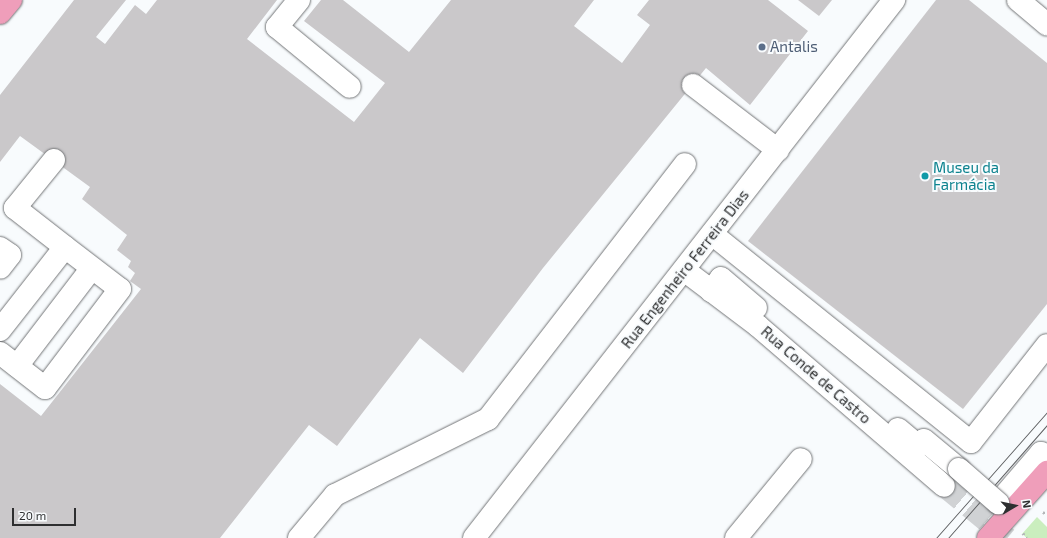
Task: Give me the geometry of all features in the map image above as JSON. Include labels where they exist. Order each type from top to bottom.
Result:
[{"type":"main road","points":[[0,13],[10,0]]},
{"type":"main road","points":[[988,538],[1047,472]]},
{"type":"street","points":[[299,0],[277,27],[350,87]]},
{"type":"street","name":"Rua Engenheiro Ferreira Dias","points":[[474,538],[894,0]]},
{"type":"street","points":[[1018,0],[1047,24]]},
{"type":"street","points":[[693,85],[778,150]]},
{"type":"street","points":[[54,160],[15,208],[120,289],[45,388],[8,360],[92,268]]},
{"type":"street","points":[[299,538],[335,495],[488,419],[685,164]]},
{"type":"street","points":[[712,234],[971,442],[1047,345]]},
{"type":"street","points":[[0,330],[66,247]]},
{"type":"street","points":[[0,248],[10,255],[0,268]]},
{"type":"street","name":"Rua Conde de Castro","points":[[684,270],[758,326],[944,486]]},
{"type":"street","points":[[711,291],[721,278],[918,446],[924,440],[998,503],[1041,453],[1047,459]]},
{"type":"street","points":[[736,538],[801,459]]},
{"type":"green space","points":[[1037,517],[1047,527],[1047,538],[1027,538],[1022,534]]},
{"type":"building","points":[[74,0],[126,0],[96,37],[105,44],[135,5],[146,14],[157,0],[277,0],[247,39],[354,122],[385,83],[304,21],[321,0],[343,0],[409,52],[451,0],[594,0],[574,26],[622,63],[650,25],[637,15],[649,0],[768,0],[808,31],[750,105],[706,68],[543,268],[463,373],[420,338],[337,446],[309,425],[220,538],[0,538],[0,384],[41,416],[141,289],[130,281],[135,273],[128,267],[131,261],[117,250],[127,235],[82,199],[90,187],[20,136],[0,162],[0,95]]},
{"type":"building","points":[[798,0],[832,0],[819,16]]},
{"type":"building","points":[[936,0],[969,0],[1047,63],[1047,304],[963,409],[748,241]]},
{"type":"tunnel","points":[[944,486],[1007,538]]},
{"type":"tram line","points":[[936,538],[1047,412]]},
{"type":"tram line","points":[[948,538],[1047,425]]},
{"type":"place","name":"Antalis","points":[[762,47]]},
{"type":"place","name":"Museu da Farmácia","points":[[925,176]]}]
